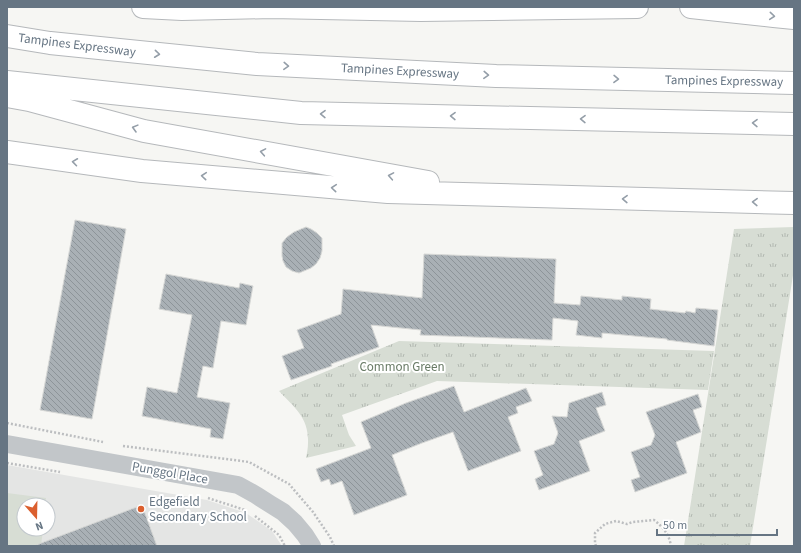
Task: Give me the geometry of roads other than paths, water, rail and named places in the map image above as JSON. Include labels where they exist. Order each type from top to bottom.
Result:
[{"type":"highway","points":[[142,7],[182,9],[271,7],[422,10],[637,7]]},
{"type":"highway","points":[[691,7],[794,18]]},
{"type":"highway","name":"Tampines Expressway","points":[[7,36],[50,43],[257,64],[496,76],[794,83]]},
{"type":"highway","points":[[7,82],[301,113],[794,124]]},
{"type":"highway","points":[[7,96],[29,100],[144,130],[419,181],[555,197]]},
{"type":"highway","points":[[7,152],[142,171],[388,192],[794,203]]},
{"type":"street","name":"Punggol Place","points":[[7,444],[238,486],[256,495],[283,512],[295,523],[312,546]]},
{"type":"place","name":"Edgefield Secondary School","points":[[141,509]]},
{"type":"park label","name":"Common Green","points":[[402,367]]}]
